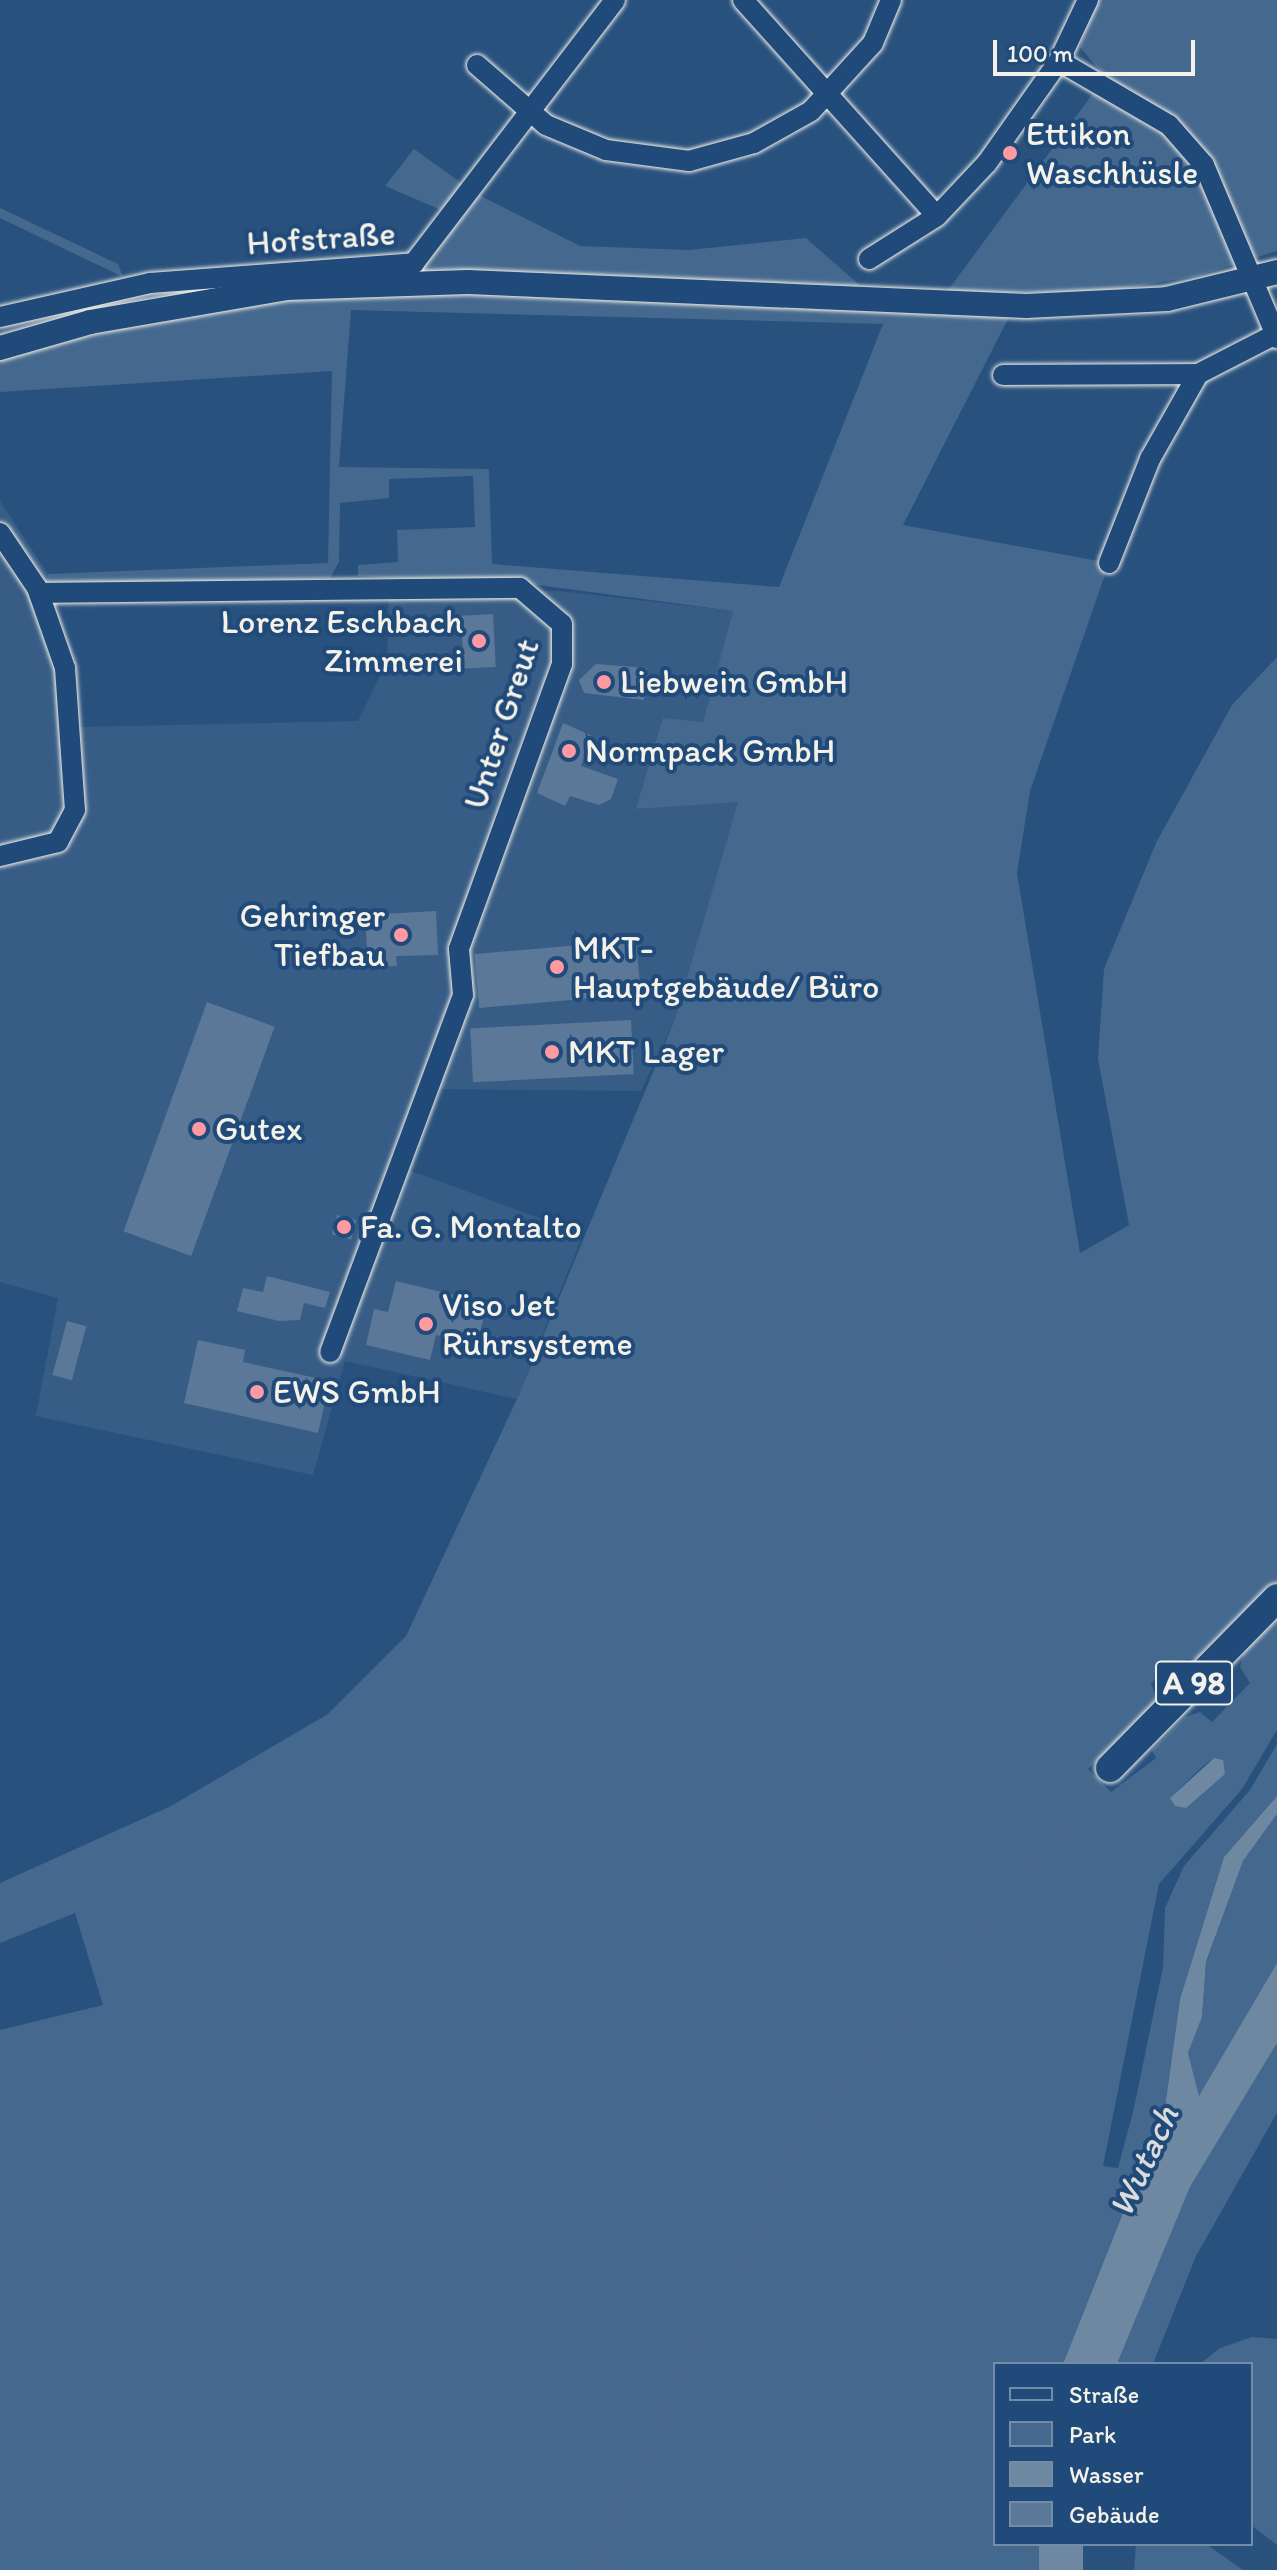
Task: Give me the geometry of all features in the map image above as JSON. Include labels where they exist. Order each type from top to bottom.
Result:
[{"type":"highway","name":"A 98","points":[[1110,1768],[1277,1598]]},
{"type":"main road","points":[[0,348],[90,322],[286,288],[468,282],[1026,306],[1167,299],[1277,272]]},
{"type":"street","name":"Hofstraße","points":[[0,317],[150,283],[414,263],[615,0]]},
{"type":"street","points":[[743,0],[937,216]]},
{"type":"street","points":[[477,65],[530,112],[606,150],[689,161],[762,139],[829,96],[873,43],[891,0]]},
{"type":"street","points":[[869,259],[937,216],[987,163],[1059,61],[1088,0]]},
{"type":"street","points":[[1003,375],[1198,374],[1276,336],[1250,280],[1234,224],[1195,155],[1128,97],[1059,61]]},
{"type":"street","points":[[1109,563],[1150,459],[1198,374]]},
{"type":"street","points":[[0,533],[39,593],[65,668],[75,810],[58,842],[0,856]]},
{"type":"street","name":"Unter Greut","points":[[39,593],[520,588],[562,624],[562,664],[459,949],[463,995],[330,1352]]},
{"type":"shaded area","points":[[0,501],[48,574],[79,727],[358,721],[387,662],[389,588],[559,591],[733,611],[703,722],[637,809],[739,801],[675,1019],[641,1091],[435,1089],[406,1169],[583,1234],[517,1399],[345,1361],[313,1475],[36,1416],[58,1298],[0,1282]]},
{"type":"green space","points":[[1096,0],[1277,0],[1277,251],[1197,276],[1109,291],[946,293],[1105,77],[1080,47]]},
{"type":"green space","points":[[414,149],[467,187],[448,213],[385,186]]},
{"type":"green space","points":[[477,194],[580,246],[689,250],[806,238],[863,288],[417,273]]},
{"type":"green space","points":[[0,208],[118,264],[123,277],[0,218]]},
{"type":"green space","points":[[407,289],[1010,315],[903,525],[1109,563],[1030,791],[1017,873],[1080,1253],[1129,1225],[1098,1059],[1104,969],[1156,843],[1232,705],[1277,657],[1277,1586],[1211,1655],[1169,1663],[1151,1684],[1159,1704],[1088,1769],[1111,1792],[1156,1758],[1152,1750],[1185,1717],[1200,1712],[1212,1722],[1250,1683],[1240,1667],[1245,1648],[1277,1616],[1277,1730],[1242,1789],[1159,1884],[1103,2166],[1118,2168],[1134,2108],[1163,1967],[1165,1908],[1184,1866],[1250,1790],[1277,1744],[1277,1796],[1224,1857],[1180,1999],[1165,2106],[1064,2362],[993,2362],[993,2546],[1039,2546],[1040,2570],[0,2570],[0,2030],[103,2005],[75,1913],[0,1943],[0,1883],[171,1806],[328,1714],[406,1636],[517,1399],[675,1019],[738,802],[636,809],[663,718],[703,722],[733,611],[531,584],[358,576],[358,565],[398,562],[397,530],[475,527],[473,476],[389,479],[389,498],[340,503],[339,562],[330,578],[47,585],[48,574],[328,563],[332,371],[0,392],[0,358],[216,305]],"holes":[[[351,310],[883,324],[779,587],[492,564],[489,469],[339,467]],[[1214,1758],[1225,1774],[1170,1798]]]},
{"type":"green space","points":[[1277,1814],[1277,1963],[1199,2098],[1188,2053],[1202,2017],[1206,1963],[1243,1861]]},
{"type":"green space","points":[[1277,2043],[1277,2113],[1196,2256],[1154,2362],[1118,2362],[1190,2187]]},
{"type":"green space","points":[[1252,2337],[1277,2339],[1277,2545],[1253,2527],[1253,2362],[1202,2362],[1220,2348]]},
{"type":"green space","points":[[1136,2546],[1209,2546],[1243,2570],[1134,2570]]},
{"type":"water","points":[[1214,1758],[1223,1760],[1225,1774],[1186,1808],[1175,1806],[1170,1798]]},
{"type":"water","points":[[1277,1796],[1277,1814],[1243,1861],[1206,1962],[1202,2017],[1188,2053],[1199,2096],[1277,1963],[1277,2043],[1190,2187],[1118,2362],[1064,2362],[1165,2107],[1180,1999],[1224,1857]]},
{"type":"water","points":[[1039,2546],[1083,2546],[1083,2570],[1039,2570]]},
{"type":"building","name":"Lorenz Eschbach Zimmerei","points":[[493,614],[496,667],[464,669],[461,616]]},
{"type":"building","name":"Liebwein GmbH","points":[[596,664],[647,668],[644,700],[584,693],[579,680]]},
{"type":"building","name":"Normpack GmbH","points":[[563,723],[592,736],[581,766],[618,779],[611,799],[599,805],[570,796],[565,806],[537,793]]},
{"type":"building","name":"Gehringer Tiefbau","points":[[436,911],[438,955],[396,956],[397,966],[368,967],[365,915]]},
{"type":"building","name":"MKT- Hauptgebäude/ Büro","points":[[636,940],[641,994],[479,1008],[475,954]]},
{"type":"building","name":"Gutex","points":[[207,1002],[275,1027],[191,1256],[124,1231]]},
{"type":"building","name":"MKT Lager","points":[[631,1020],[634,1074],[473,1082],[470,1028]]},
{"type":"building","name":"Fa. G. Montalto","points":[[337,1215],[356,1220],[351,1239],[332,1234]]},
{"type":"building","points":[[267,1276],[330,1292],[325,1308],[304,1303],[300,1320],[279,1321],[237,1311],[243,1288],[263,1292]]},
{"type":"building","name":"Viso Jet Rührsysteme","points":[[396,1281],[487,1303],[477,1345],[436,1335],[430,1360],[366,1345],[374,1309],[388,1312]]},
{"type":"building","points":[[67,1321],[86,1326],[72,1380],[53,1375]]},
{"type":"building","name":"EWS GmbH","points":[[198,1340],[245,1350],[243,1362],[330,1381],[318,1433],[184,1403]]},
{"type":"tunnel","points":[[595,2570],[620,2504],[810,2126],[1110,1768]]},
{"type":"place","name":"Ettikon Waschhüsle","points":[[1010,153]]},
{"type":"place","name":"Lorenz Eschbach Zimmerei","points":[[479,641]]},
{"type":"place","name":"Liebwein GmbH","points":[[604,682]]},
{"type":"place","name":"Normpack GmbH","points":[[569,751]]},
{"type":"place","name":"Gehringer Tiefbau","points":[[401,935]]},
{"type":"place","name":"MKT- Hauptgebäude/ Büro","points":[[557,967]]},
{"type":"place","name":"MKT Lager","points":[[552,1052]]},
{"type":"place","name":"Gutex","points":[[199,1129]]},
{"type":"place","name":"Fa. G. Montalto","points":[[344,1227]]},
{"type":"place","name":"Viso Jet Rührsysteme","points":[[426,1324]]},
{"type":"place","name":"EWS GmbH","points":[[257,1392]]},
{"type":"water label","name":"Wutach","points":[[1143,2161]]}]
